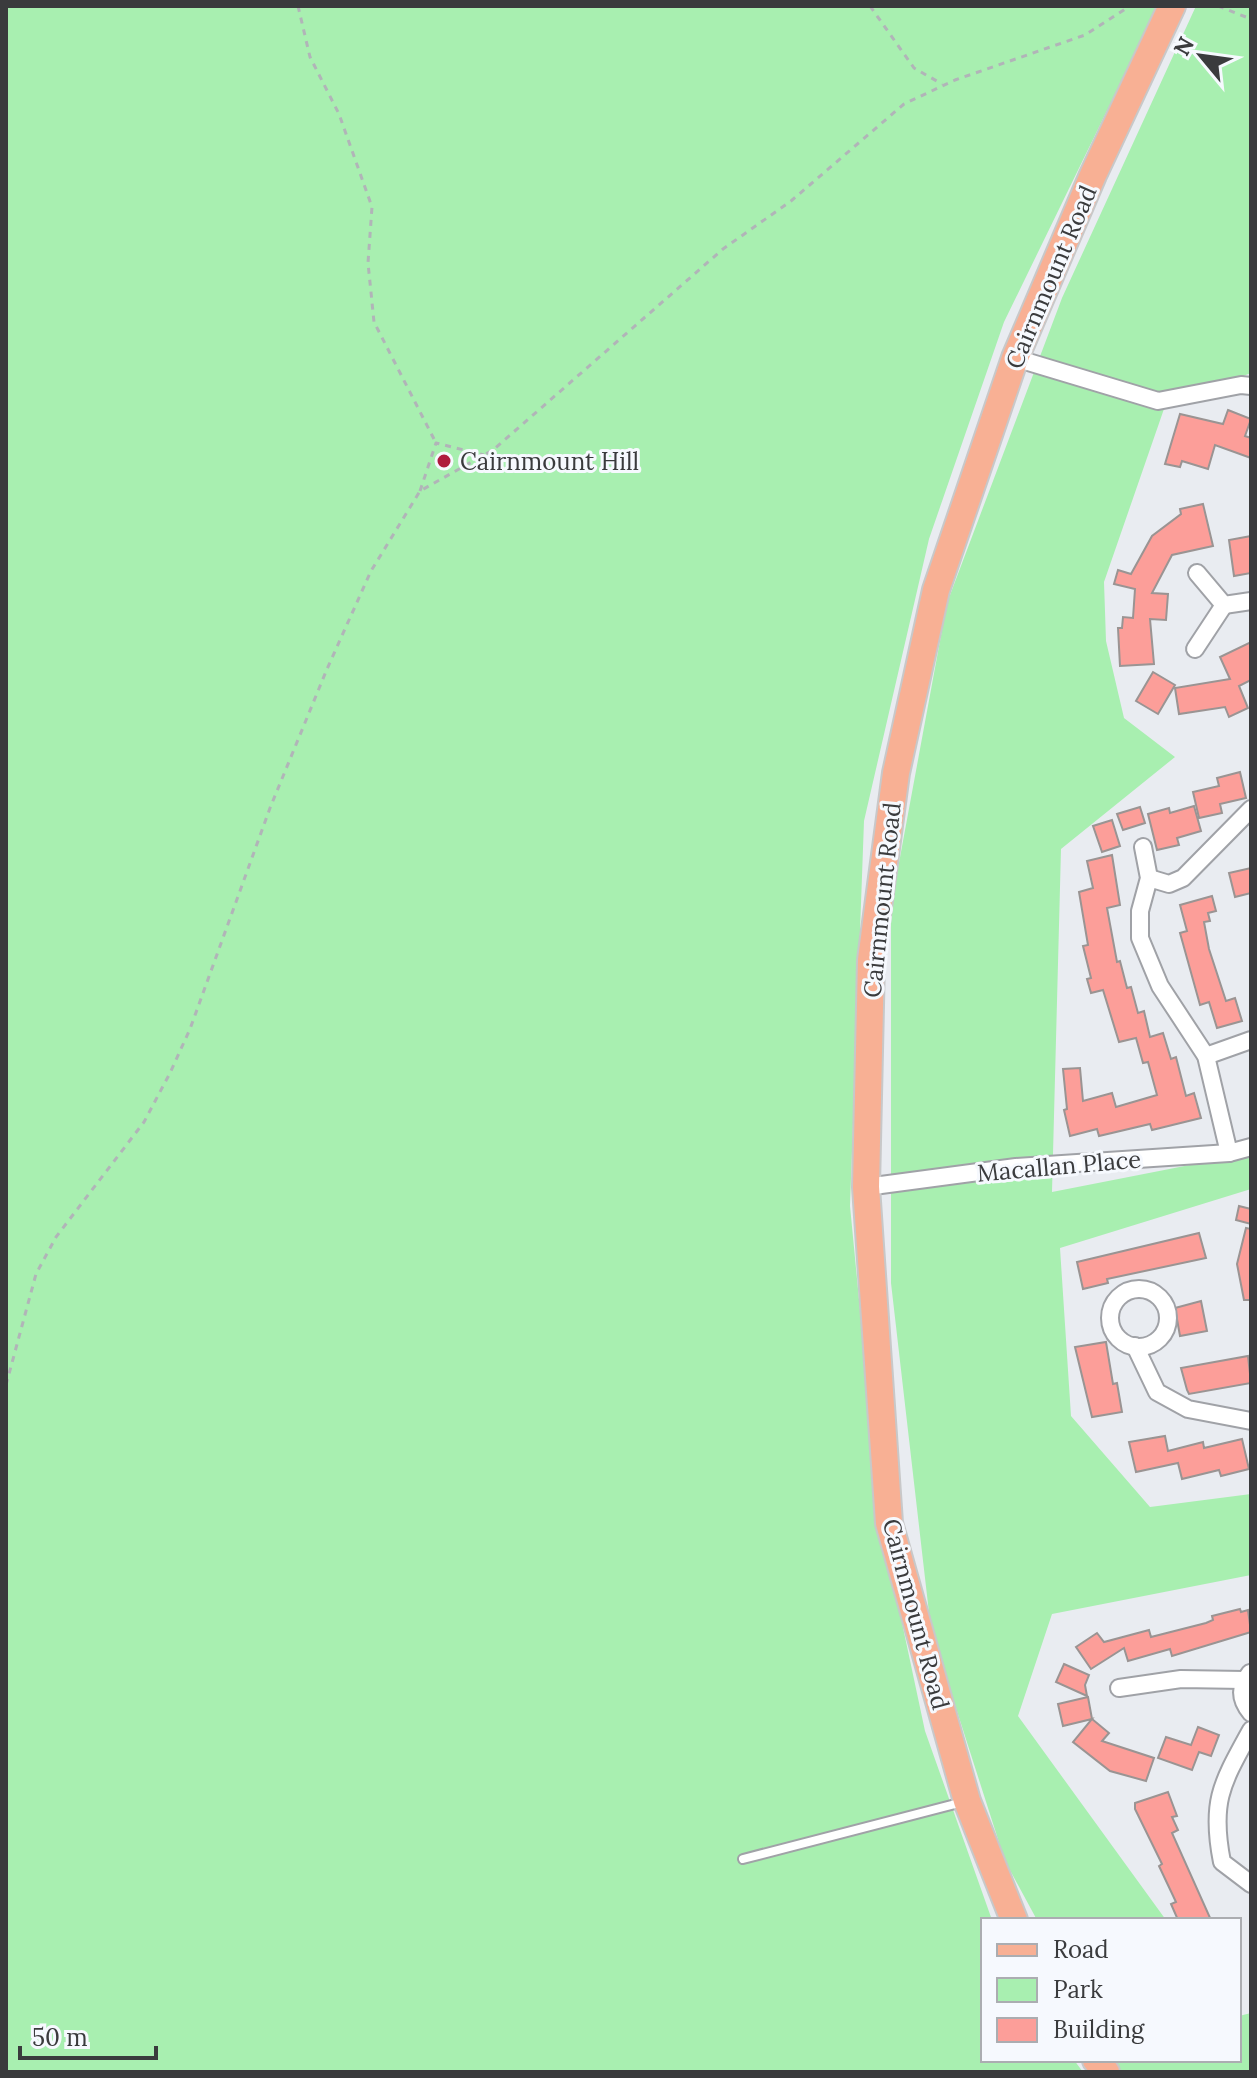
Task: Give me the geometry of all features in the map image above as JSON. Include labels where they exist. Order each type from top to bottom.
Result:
[{"type":"main road","name":"Cairnmount Road","points":[[1013,1918],[967,1801],[889,1523],[866,1187],[871,960],[896,773],[936,590],[1015,358],[1093,175],[1172,6]]},
{"type":"street","points":[[1015,358],[1158,401],[1241,385],[1251,386]]},
{"type":"street","points":[[1197,573],[1224,605]]},
{"type":"street","points":[[1195,649],[1224,605],[1251,601]]},
{"type":"street","points":[[1149,878],[1169,884],[1183,878],[1250,813]]},
{"type":"street","points":[[1143,847],[1149,878],[1140,911],[1140,938],[1160,986],[1206,1056],[1229,1153]]},
{"type":"street","points":[[1206,1056],[1251,1040]]},
{"type":"street","name":"Macallan Place","points":[[866,1187],[1016,1167],[1229,1153],[1251,1147]]},
{"type":"street","points":[[1135,1346],[1157,1392],[1188,1409],[1251,1421]]},
{"type":"street","points":[[1119,1688],[1181,1679],[1248,1676],[1242,1695],[1251,1713]]},
{"type":"street","points":[[1251,1730],[1225,1777],[1214,1823],[1222,1862],[1251,1884]]},
{"type":"lane","points":[[743,1859],[967,1801]]},
{"type":"path","points":[[6,1385],[36,1274],[56,1237],[144,1122],[170,1073],[190,1029],[270,808],[327,669],[371,571],[420,491],[436,443],[374,322],[368,263],[372,207],[339,114],[310,57],[298,6]]},
{"type":"path","points":[[870,6],[914,68],[943,86]]},
{"type":"path","points":[[420,491],[484,455],[723,249],[791,201],[904,104],[943,86],[1085,35],[1130,6]]},
{"type":"path","points":[[1218,6],[1251,19]]},
{"type":"path","points":[[436,443],[484,455]]},
{"type":"green space","points":[[6,6],[1158,6],[1004,322],[929,539],[864,821],[850,1206],[873,1445],[895,1590],[925,1731],[991,1918],[981,1918],[981,2062],[1076,2062],[1083,2072],[6,2072]]},
{"type":"green space","points":[[1196,6],[1251,6],[1251,373],[1165,406],[1104,582],[1106,641],[1124,718],[1175,757],[1061,849],[1052,1192],[1251,1153],[1251,1189],[1060,1248],[1071,1416],[1150,1507],[1251,1494],[1251,1575],[1052,1614],[1018,1716],[1165,1918],[1036,1918],[1005,1861],[931,1630],[891,1283],[891,906],[947,603],[1062,298]]},
{"type":"green space","points":[[1251,2013],[1251,2072],[1120,2072],[1115,2062],[1241,2062],[1241,2016]]},
{"type":"building","points":[[1228,410],[1251,419],[1245,436],[1251,438],[1251,458],[1215,445],[1208,469],[1182,461],[1180,467],[1165,464],[1180,414],[1223,424]]},
{"type":"building","points":[[1203,504],[1213,546],[1172,555],[1152,593],[1168,594],[1166,620],[1150,619],[1154,664],[1120,666],[1118,628],[1122,628],[1123,617],[1133,618],[1135,589],[1114,584],[1118,570],[1131,574],[1152,536],[1181,514],[1180,509]]},
{"type":"building","points":[[1251,536],[1251,573],[1234,576],[1229,540]]},
{"type":"building","points":[[1251,642],[1251,680],[1239,686],[1248,708],[1229,717],[1225,707],[1179,714],[1175,688],[1230,679],[1220,657]]},
{"type":"building","points":[[1153,672],[1175,685],[1158,714],[1136,701]]},
{"type":"building","points":[[1240,772],[1246,798],[1220,804],[1222,813],[1199,818],[1193,792],[1219,786],[1217,778]]},
{"type":"building","points":[[1194,806],[1201,831],[1177,838],[1179,845],[1157,850],[1148,814],[1169,808],[1170,813]]},
{"type":"building","points":[[1140,807],[1145,823],[1123,830],[1117,814]]},
{"type":"building","points":[[1112,820],[1120,846],[1102,852],[1093,826]]},
{"type":"building","points":[[1112,855],[1120,905],[1107,908],[1117,962],[1120,961],[1127,988],[1131,987],[1138,1013],[1144,1011],[1150,1037],[1163,1033],[1171,1059],[1176,1057],[1186,1096],[1194,1093],[1201,1118],[1152,1130],[1150,1124],[1099,1136],[1097,1129],[1070,1136],[1064,1110],[1067,1109],[1063,1069],[1080,1068],[1083,1101],[1112,1093],[1116,1107],[1157,1095],[1148,1062],[1143,1063],[1136,1038],[1119,1042],[1103,990],[1091,993],[1087,979],[1091,978],[1083,946],[1088,945],[1079,892],[1093,888],[1087,861]]},
{"type":"building","points":[[1251,868],[1251,893],[1235,897],[1229,873]]},
{"type":"building","points":[[1212,896],[1216,911],[1208,913],[1210,921],[1204,922],[1209,949],[1226,1001],[1235,998],[1242,1021],[1217,1028],[1209,1002],[1200,1005],[1180,933],[1187,931],[1180,905]]},
{"type":"building","points":[[1239,1206],[1251,1209],[1251,1224],[1236,1220]]},
{"type":"building","points":[[1246,1228],[1251,1229],[1251,1300],[1244,1300],[1237,1264]]},
{"type":"building","points":[[1199,1233],[1206,1258],[1107,1279],[1108,1283],[1083,1289],[1077,1262]]},
{"type":"building","points":[[1201,1301],[1207,1331],[1180,1336],[1175,1308]]},
{"type":"building","points":[[1106,1342],[1113,1384],[1117,1383],[1122,1412],[1092,1417],[1075,1347]]},
{"type":"building","points":[[1248,1356],[1251,1383],[1189,1394],[1181,1368]]},
{"type":"building","points":[[1165,1436],[1168,1451],[1203,1442],[1204,1448],[1242,1439],[1249,1469],[1221,1476],[1219,1470],[1182,1479],[1178,1463],[1136,1472],[1129,1442]]},
{"type":"building","points":[[1240,1609],[1241,1612],[1248,1610],[1251,1632],[1172,1656],[1170,1649],[1128,1661],[1124,1648],[1091,1669],[1076,1647],[1097,1633],[1104,1642],[1149,1630],[1151,1637],[1206,1623],[1213,1620],[1212,1616]]},
{"type":"building","points":[[1064,1664],[1089,1675],[1085,1685],[1087,1696],[1056,1682]]},
{"type":"building","points":[[1088,1697],[1092,1719],[1063,1726],[1058,1704]]},
{"type":"building","points":[[1092,1719],[1109,1733],[1102,1741],[1154,1758],[1146,1781],[1110,1771],[1073,1742]]},
{"type":"building","points":[[1198,1727],[1219,1735],[1211,1756],[1199,1752],[1192,1770],[1158,1758],[1166,1737],[1191,1745]]},
{"type":"building","points":[[1168,1792],[1177,1816],[1172,1817],[1178,1830],[1172,1833],[1210,1918],[1177,1918],[1171,1904],[1176,1902],[1135,1803]]},
{"type":"place","name":"Cairnmount Hill","points":[[444,461]]}]
